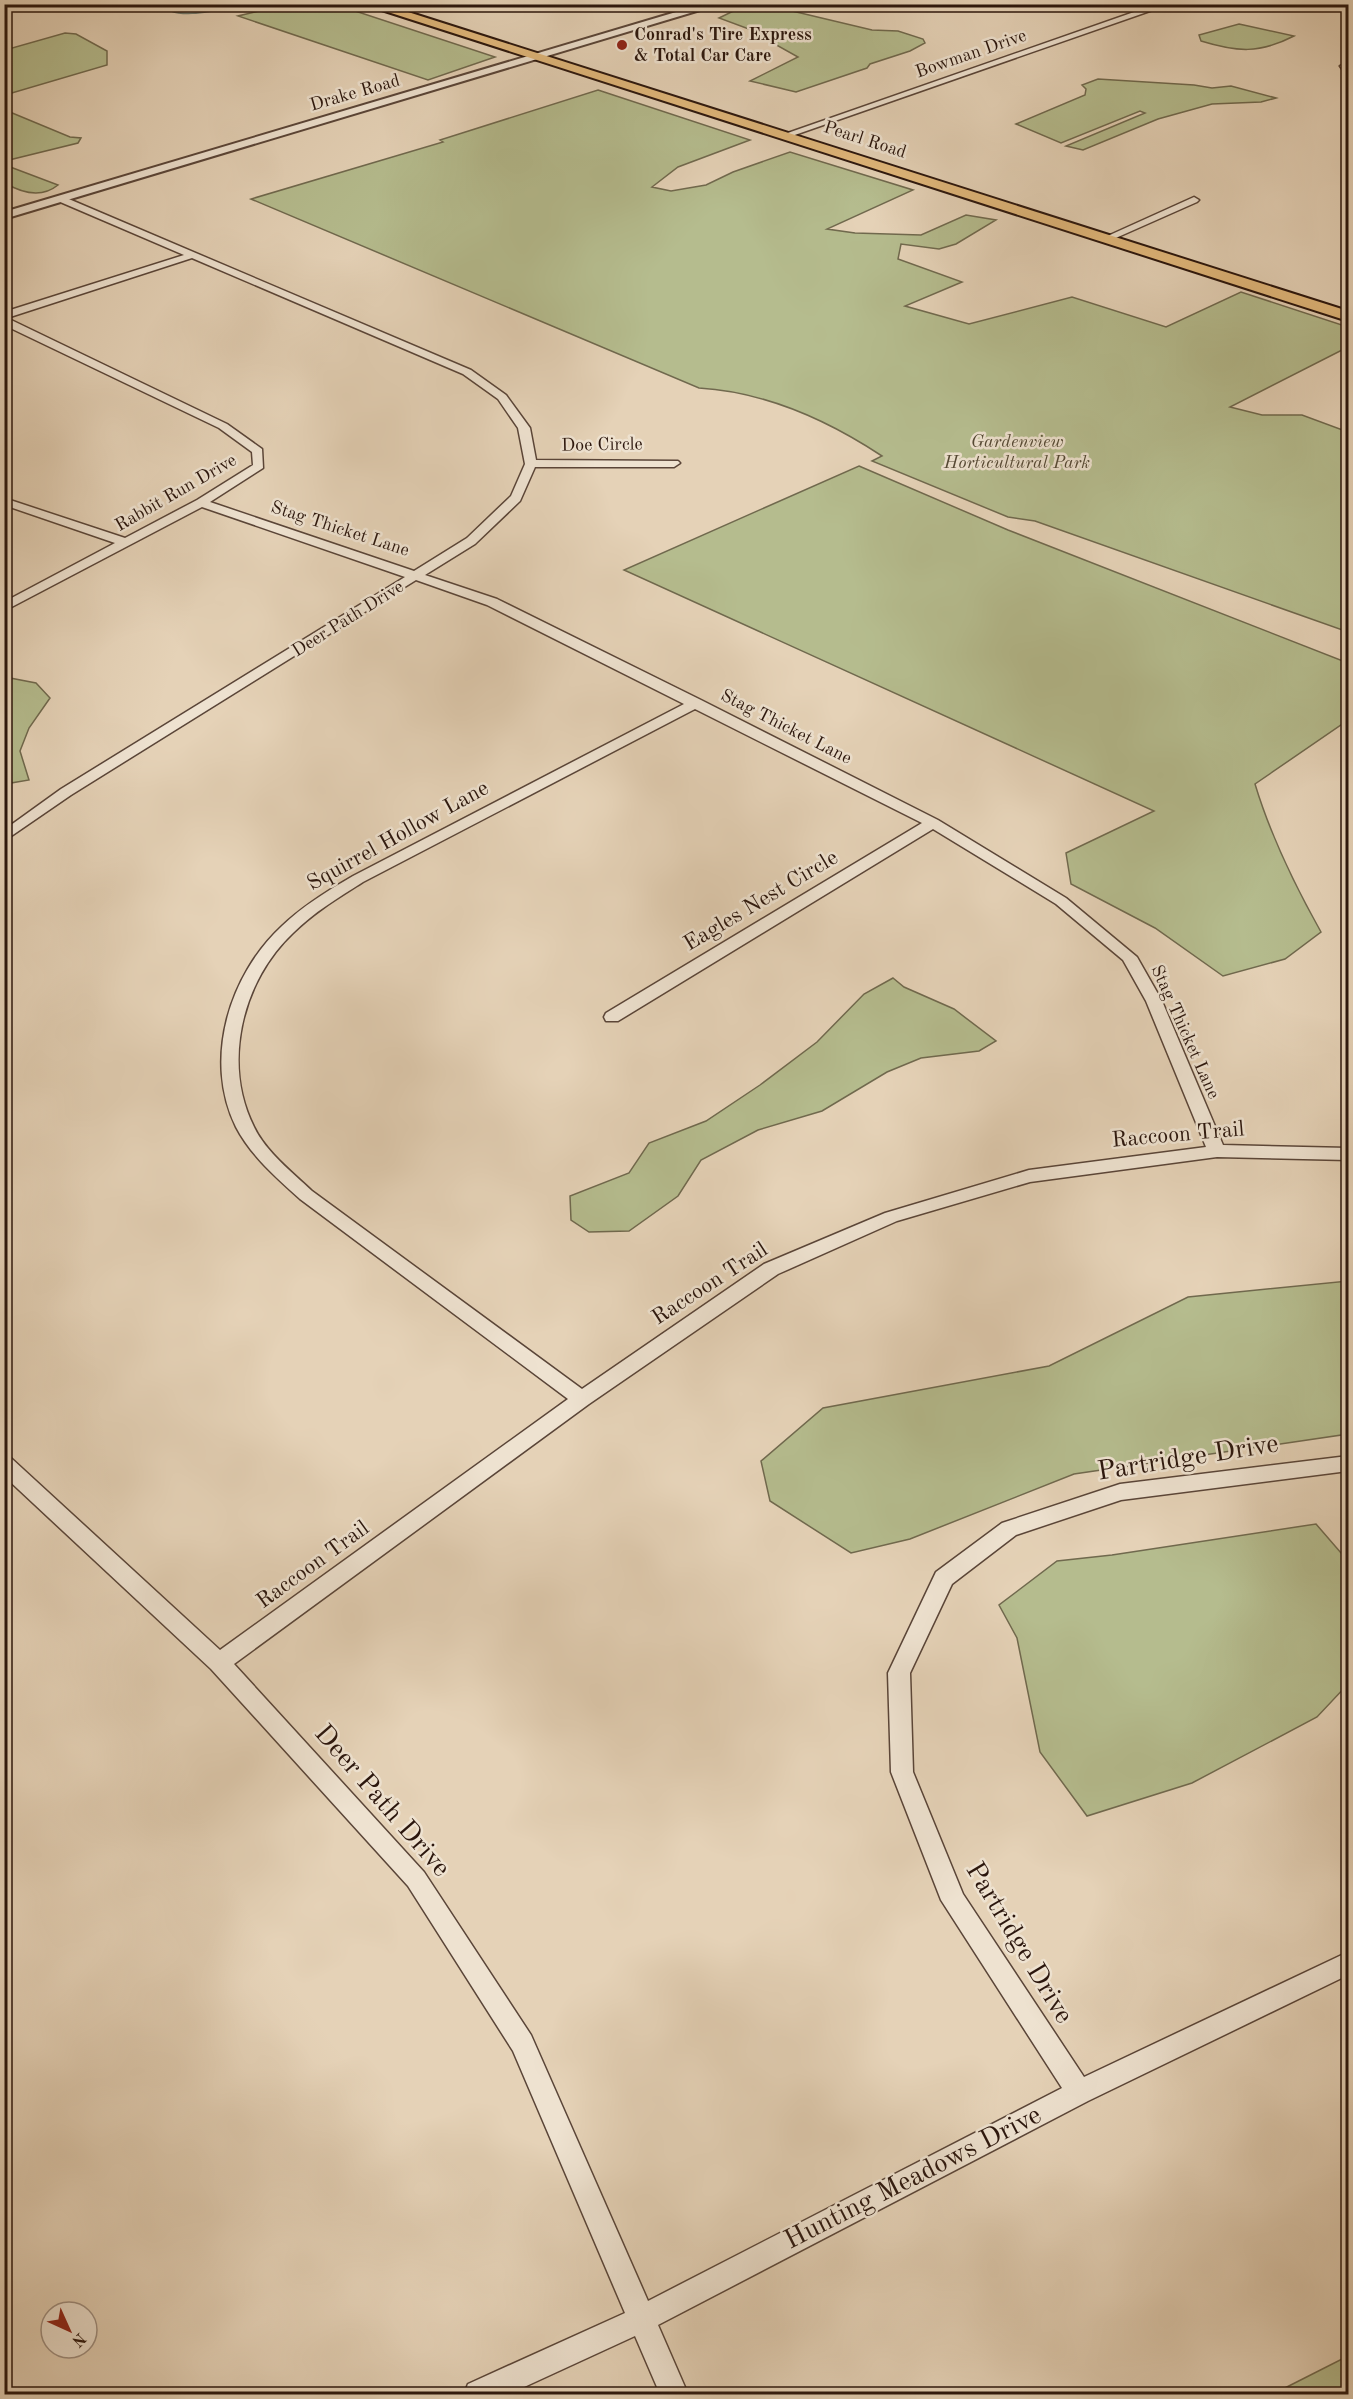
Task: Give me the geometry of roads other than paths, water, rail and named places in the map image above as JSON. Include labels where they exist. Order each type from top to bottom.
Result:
[{"type":"main road","name":"Pearl Road","points":[[369,4],[786,135],[1348,316]]},
{"type":"street","name":"Drake Road","points":[[4,216],[715,4]]},
{"type":"street","name":"Bowman Drive","points":[[786,135],[1166,4]]},
{"type":"street","points":[[1348,64],[1344,66],[1348,74]]},
{"type":"street","points":[[61,199],[466,372],[502,397],[524,428],[531,464]]},
{"type":"street","points":[[1106,239],[1194,200]]},
{"type":"street","points":[[4,316],[193,255]]},
{"type":"street","name":"Rabbit Run Drive","points":[[4,321],[223,426],[258,451],[259,466],[201,503],[4,607]]},
{"type":"street","name":"Doe Circle","points":[[531,464],[674,463]]},
{"type":"street","name":"Deer Path Drive","points":[[4,837],[66,792],[471,541],[516,498],[531,464]]},
{"type":"street","points":[[4,501],[126,543]]},
{"type":"street","name":"Stag Thicket Lane","points":[[201,503],[492,602],[933,823],[1061,901],[1130,957],[1154,1001],[1217,1151]]},
{"type":"street","name":"Squirrel Hollow Lane","points":[[582,1398],[306,1196],[268,1159],[245,1126],[232,1089],[230,1041],[240,1001],[254,969],[307,911],[358,879],[696,703]]},
{"type":"street","name":"Eagles Nest Circle","points":[[612,1017],[933,823]]},
{"type":"street","name":"Raccoon Trail","points":[[219,1663],[582,1398],[771,1269],[891,1217],[1029,1176],[1217,1151],[1348,1154]]},
{"type":"street","name":"Deer Path Drive","points":[[4,1462],[219,1663],[416,1879],[522,2043],[674,2394]]},
{"type":"street","name":"Partridge Drive","points":[[1079,2092],[953,1900],[902,1772],[898,1673],[944,1578],[1009,1529],[1120,1492],[1348,1463]]},
{"type":"street","name":"Hunting Meadows Drive","points":[[478,2394],[640,2320],[1079,2092],[1348,1963]]},
{"type":"water","points":[[162,4],[245,5],[201,13],[177,13],[168,10]]},
{"type":"place","name":"Conrad's Tire Express & Total Car Care","points":[[622,45]]},
{"type":"park label","name":"Gardenview Horticultural Park","points":[[1017,452]]}]
